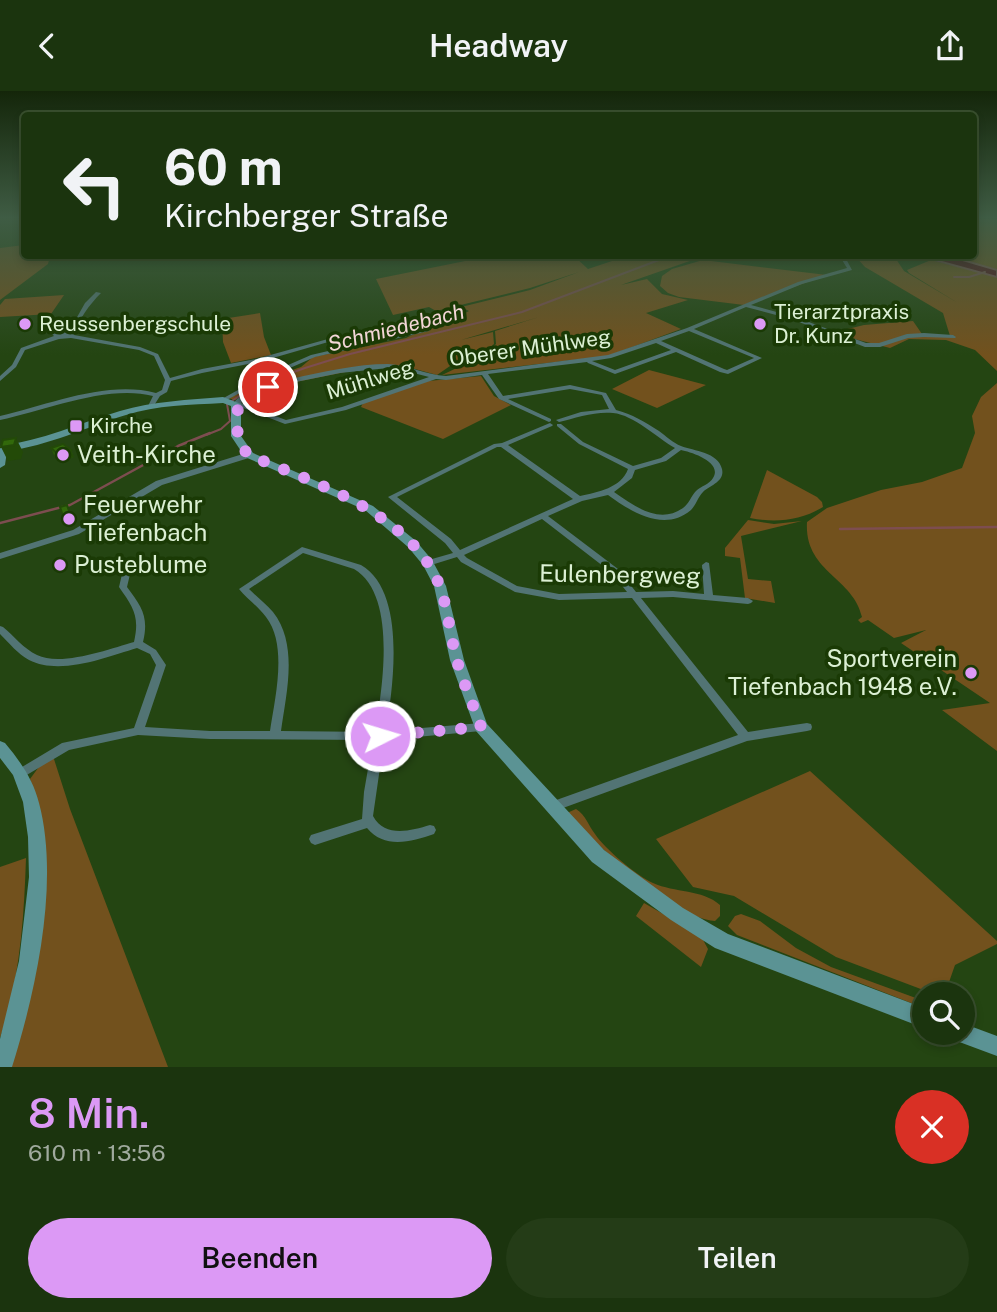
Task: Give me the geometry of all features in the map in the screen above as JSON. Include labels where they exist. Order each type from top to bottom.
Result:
[{"type":"main road","points":[[0,465],[1,449],[42,440],[125,412],[151,406],[229,402],[236,436],[249,455],[369,508],[411,544],[428,563],[440,586],[457,660],[481,727],[598,856],[677,914],[722,941],[912,1013]]},
{"type":"main road","points":[[975,1038],[997,1046]]},
{"type":"street","name":"Oberer Mühlweg","points":[[435,378],[589,361],[657,341],[800,283],[850,269],[847,265]]},
{"type":"street","points":[[72,333],[87,304],[98,293]]},
{"type":"street","points":[[747,306],[793,318],[865,345],[880,345],[915,335],[953,337]]},
{"type":"street","points":[[657,341],[722,372],[728,372],[759,358],[689,329]]},
{"type":"street","points":[[313,356],[427,330]]},
{"type":"street","points":[[0,379],[14,366],[23,349],[72,333],[156,355],[168,380],[166,391],[157,395],[151,406]]},
{"type":"street","points":[[168,380],[257,361],[353,334],[313,356],[265,377],[229,402]]},
{"type":"street","points":[[589,361],[615,373],[676,350]]},
{"type":"street","points":[[229,402],[253,391],[377,367],[405,368],[435,378]]},
{"type":"street","points":[[484,373],[501,398],[554,422],[581,443],[632,468],[659,461],[677,452],[679,448]]},
{"type":"street","name":"Mühlweg","points":[[229,402],[244,405],[285,422],[344,409],[435,378]]},
{"type":"street","points":[[501,398],[559,388],[578,388],[604,394],[613,411]]},
{"type":"street","points":[[0,418],[112,391],[146,390],[157,395]]},
{"type":"street","points":[[503,445],[554,422],[582,414],[613,411],[626,414],[652,427],[679,448],[691,449],[714,462],[718,468],[719,475],[715,481],[698,492],[690,507],[665,518],[652,518],[609,492]]},
{"type":"street","name":"Eulenbergweg","points":[[503,445],[496,445],[392,497],[449,541],[464,560],[515,589],[558,597],[673,594],[748,601]]},
{"type":"street","points":[[503,445],[579,499]]},
{"type":"street","points":[[0,556],[76,533],[159,484],[249,455]]},
{"type":"street","points":[[428,563],[460,554],[579,499],[609,492],[629,476],[632,468]]},
{"type":"street","points":[[543,516],[615,571],[746,737]]},
{"type":"street","points":[[275,735],[283,678],[280,633],[272,616],[243,589],[302,550],[362,569],[374,581],[384,601],[387,616],[387,670],[380,736],[369,795],[368,822],[379,832],[394,839],[430,831]]},
{"type":"street","points":[[706,565],[709,596]]},
{"type":"street","points":[[128,570],[123,587],[140,610],[143,625],[138,645]]},
{"type":"street","points":[[0,629],[35,658],[55,662],[96,657],[138,645],[153,652],[161,665],[138,731]]},
{"type":"street","points":[[21,773],[66,746],[138,731],[210,735],[380,736],[481,727]]},
{"type":"street","points":[[552,807],[746,737],[807,727]]},
{"type":"street","points":[[0,747],[21,773],[35,822],[37,884],[30,955],[15,1030],[1,1067]]},
{"type":"street","points":[[315,839],[368,822]]},
{"type":"shaded area","points":[[0,265],[47,265],[0,300]]},
{"type":"shaded area","points":[[448,265],[583,265],[588,269],[601,265],[680,265],[621,285],[647,279],[662,294],[688,300],[646,313],[681,329],[608,356],[442,375],[484,355],[496,344],[495,331],[539,317],[461,340],[493,332],[494,344],[437,375],[404,366],[375,366],[251,391],[235,400],[228,398],[259,381],[301,367],[313,357],[406,338],[469,311],[461,307],[530,290],[579,272],[530,288],[436,311],[429,307],[393,315],[376,279]]},
{"type":"shaded area","points":[[687,265],[741,265],[827,275],[744,305],[679,297],[668,293],[660,286],[662,276],[672,269]]},
{"type":"shaded area","points":[[863,265],[900,265],[904,271],[958,303],[907,270],[920,265],[949,265],[997,277],[997,371],[975,350],[946,340],[909,339],[890,348],[831,333],[864,325],[913,321],[922,334],[950,336],[943,313]]},
{"type":"shaded area","points":[[951,265],[978,265],[997,270],[997,277]]},
{"type":"shaded area","points":[[978,265],[997,265],[997,270]]},
{"type":"shaded area","points":[[64,295],[51,314],[0,317],[0,305],[5,299]]},
{"type":"shaded area","points":[[260,313],[264,337],[271,355],[231,363],[223,342],[222,319]]},
{"type":"shaded area","points":[[649,370],[706,385],[657,408],[612,389]]},
{"type":"shaded area","points":[[481,376],[494,396],[511,405],[443,439],[361,407],[363,403],[428,381]]},
{"type":"shaded area","points":[[997,383],[997,751],[942,710],[990,703],[901,643],[926,630],[894,638],[868,620],[861,623],[858,620],[862,617],[857,603],[813,552],[808,539],[807,522],[827,508],[962,468],[975,433],[972,416],[981,397]]},
{"type":"shaded area","points":[[767,470],[817,497],[823,507],[787,520],[750,518]]},
{"type":"shaded area","points":[[748,520],[774,524],[802,521],[741,536],[748,579],[771,581],[775,603],[745,598],[740,558],[725,556],[725,548]]},
{"type":"shaded area","points":[[53,756],[70,809],[168,1067],[4,1067],[41,819],[30,779],[41,764]]},
{"type":"shaded area","points":[[810,771],[997,941],[997,944],[955,965],[949,982],[912,982],[912,986],[836,957],[734,896],[693,887],[656,839]]},
{"type":"shaded area","points":[[576,809],[585,817],[600,840],[630,868],[653,883],[713,900],[720,905],[720,916],[715,921],[697,917],[657,894],[616,861],[567,813]]},
{"type":"shaded area","points":[[26,858],[20,949],[0,1038],[0,867]]},
{"type":"shaded area","points":[[644,903],[702,938],[708,949],[701,967],[636,916]]},
{"type":"shaded area","points":[[741,914],[760,921],[796,948],[831,967],[912,997],[912,1003],[737,935],[728,926],[735,916]]},
{"type":"building","points":[[16,438],[14,445],[1,447],[3,440]]},
{"type":"building","points":[[63,444],[71,450],[59,455],[51,448]]},
{"type":"building","points":[[67,505],[71,517],[64,519],[60,507]]},
{"type":"waterway","name":"Schmiedebach","points":[[206,435],[221,429],[230,421],[227,404],[255,386],[350,354],[522,312],[647,265]]},
{"type":"waterway","points":[[954,277],[969,277],[985,272]]},
{"type":"waterway","name":"Schmiedebach","points":[[0,523],[70,505],[178,446],[210,433]]},
{"type":"waterway","points":[[840,529],[997,527]]},
{"type":"place","name":"Reussenbergschule","points":[[25,324]]},
{"type":"place","name":"Tierarztpraxis Dr. Kunz","points":[[760,324]]},
{"type":"place","name":"Kirche","points":[[76,426]]},
{"type":"place","name":"Veith-Kirche","points":[[63,455]]},
{"type":"place","name":"Feuerwehr Tiefenbach","points":[[69,519]]},
{"type":"place","name":"Pusteblume","points":[[60,565]]},
{"type":"place","name":"Sportverein Tiefenbach 1948 e.V.","points":[[971,673]]},
{"type":"route","points":[[268,387],[253,391],[236,404],[236,436],[239,444],[249,455],[369,508],[411,544],[428,563],[440,586],[457,660],[481,727],[380,736]]}]
